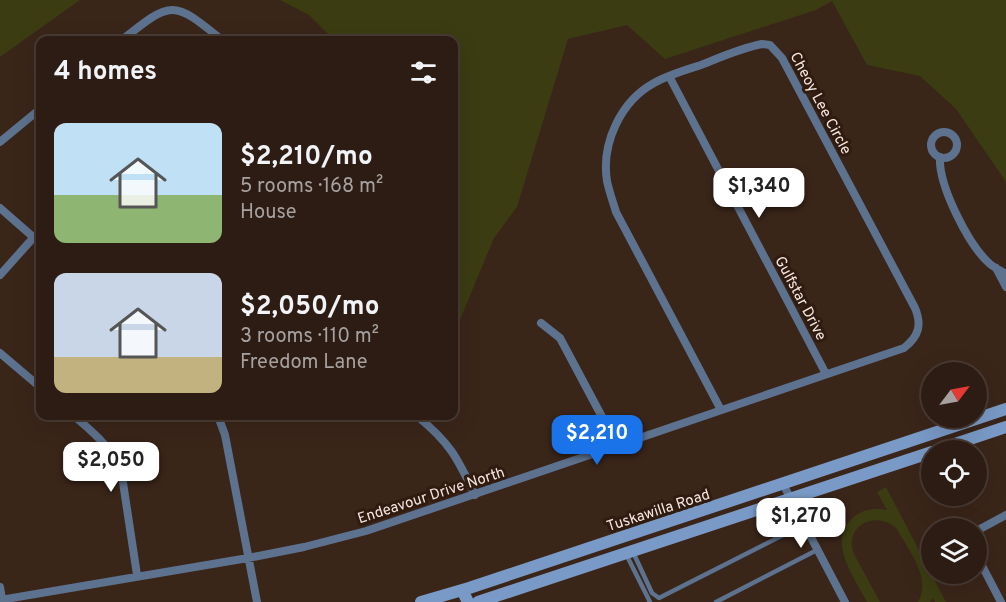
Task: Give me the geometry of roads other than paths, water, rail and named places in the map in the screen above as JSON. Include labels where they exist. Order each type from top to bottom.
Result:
[{"type":"main road","name":"Tuskawilla Road","points":[[421,602],[465,596],[783,484],[1006,409]]},
{"type":"main road","points":[[966,440],[1006,426]]},
{"type":"main road","points":[[478,602],[921,456]]},
{"type":"street","points":[[127,36],[152,16],[162,11],[176,9],[190,14],[217,36]]},
{"type":"street","name":"Cheoy Lee Circle","points":[[721,410],[616,212],[607,181],[606,156],[615,127],[624,109],[637,94],[669,76],[753,46],[770,45],[777,51],[915,308],[919,319],[919,330]]},
{"type":"street","name":"Gulfstar Drive","points":[[669,76],[826,374]]},
{"type":"street","points":[[0,142],[36,112]]},
{"type":"street","points":[[940,157],[940,173],[949,199],[976,247],[989,263],[1006,274]]},
{"type":"street","points":[[0,208],[36,239]]},
{"type":"street","points":[[0,275],[36,241]]},
{"type":"street","points":[[996,267],[1006,287]]},
{"type":"street","points":[[541,323],[560,338],[617,446]]},
{"type":"street","name":"Endeavour Drive North","points":[[1,599],[248,558],[366,531],[904,348],[913,341],[919,330]]},
{"type":"street","points":[[0,353],[36,384]]},
{"type":"street","points":[[79,420],[102,439],[117,462],[122,476],[137,575]]},
{"type":"street","points":[[219,420],[225,435],[257,602]]},
{"type":"street","points":[[422,420],[450,446],[475,495]]},
{"type":"street","points":[[783,484],[845,602]]},
{"type":"street","points":[[987,525],[1006,515]]},
{"type":"street","points":[[987,575],[1001,602]]},
{"type":"street","points":[[0,587],[1,599]]},
{"type":"lane","points":[[630,553],[652,593],[659,598],[803,525]]},
{"type":"lane","points":[[716,602],[817,550]]},
{"type":"lane","points":[[630,553],[650,602]]}]
